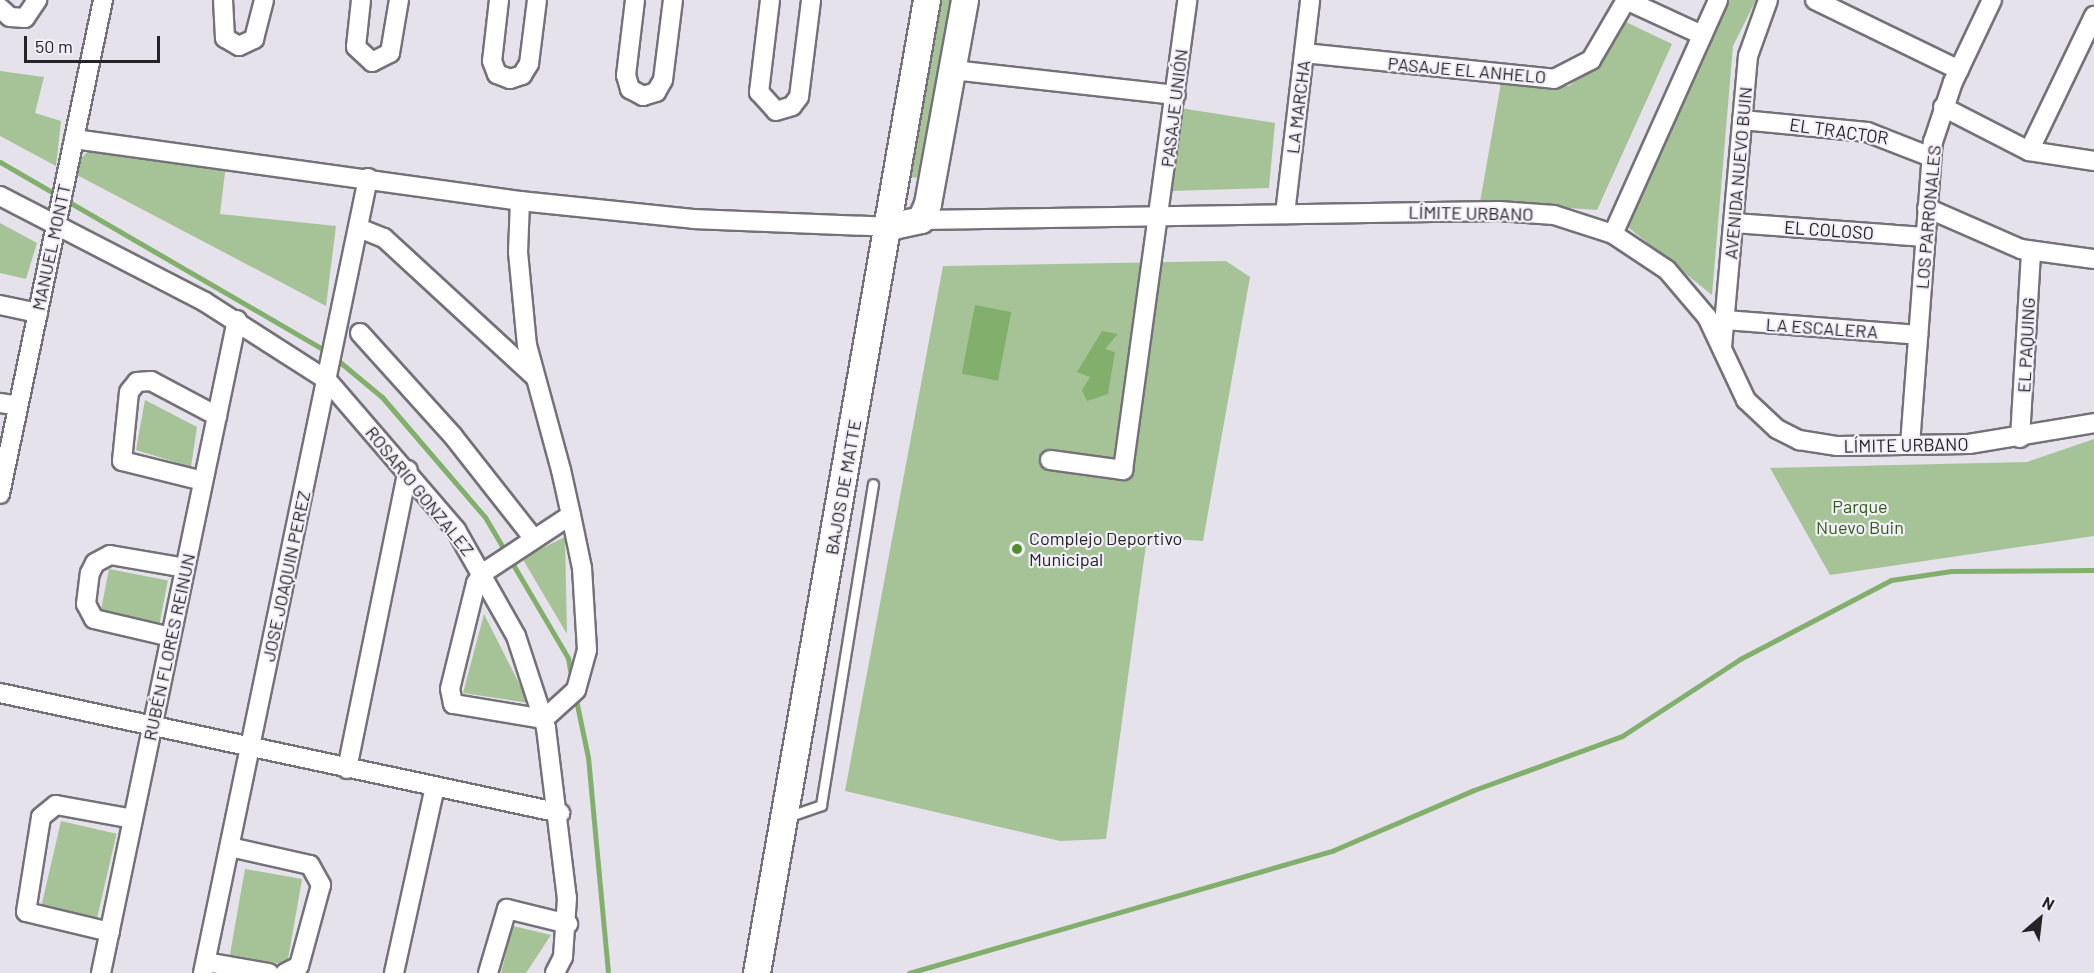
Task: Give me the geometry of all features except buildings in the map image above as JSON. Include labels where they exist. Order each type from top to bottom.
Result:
[{"type":"main road","points":[[888,227],[921,220],[953,70],[964,0]]},
{"type":"main road","name":"BAJOS DE MATTE","points":[[757,973],[888,227],[922,1]]},
{"type":"street","points":[[0,8],[10,17],[25,18],[37,0]]},
{"type":"street","name":"MANUEL MONTT","points":[[0,494],[103,0]]},
{"type":"street","points":[[223,0],[225,38],[238,46],[254,39],[264,0]]},
{"type":"street","points":[[361,0],[356,47],[372,62],[390,53],[399,0]]},
{"type":"street","points":[[499,0],[492,61],[497,74],[510,79],[522,75],[529,64],[537,0]]},
{"type":"street","points":[[635,0],[626,75],[630,89],[643,96],[656,92],[663,80],[673,0]]},
{"type":"street","points":[[771,0],[759,92],[776,111],[799,97],[811,0]]},
{"type":"street","name":"PASAJE UNIÓN","points":[[1050,460],[1123,470],[1162,215],[1187,0]]},
{"type":"street","name":"LA MARCHA","points":[[1285,214],[1310,0]]},
{"type":"street","points":[[1626,0],[1702,35]]},
{"type":"street","name":"PASAJE EL ANHELO","points":[[1304,53],[1554,79],[1591,60],[1626,0]]},
{"type":"street","points":[[1613,234],[1718,0]]},
{"type":"street","name":"AVENIDA NUEVO BUIN","points":[[1722,349],[1749,50],[1768,0]]},
{"type":"street","points":[[1815,0],[1959,70]]},
{"type":"street","name":"LOS PARRONALES","points":[[1910,445],[1931,157],[1942,107],[1992,0]]},
{"type":"street","points":[[2029,151],[2094,16]]},
{"type":"street","points":[[953,70],[1176,95]]},
{"type":"street","points":[[1942,107],[2029,151],[2094,161]]},
{"type":"street","name":"EL TRACTOR","points":[[1742,120],[1867,132],[1931,157]]},
{"type":"street","points":[[74,138],[520,201],[693,219],[888,227]]},
{"type":"street","name":"JOSE JOAQUIN PEREZ","points":[[204,967],[368,178]]},
{"type":"street","name":"ROSARIO GONZALEZ","points":[[0,196],[57,217],[329,372],[408,470],[483,573],[523,653],[544,719],[560,813],[568,924],[555,973]]},
{"type":"street","points":[[520,201],[518,252],[535,377],[571,515],[582,568],[588,650],[572,693],[544,719],[453,704],[450,689],[483,573],[571,515]]},
{"type":"street","points":[[1927,208],[2031,252],[2094,259]]},
{"type":"street","name":"LÍMITE URBANO","points":[[921,220],[1162,215],[1526,212],[1613,234],[1648,254],[1686,288],[1722,349],[1746,400],[1785,434],[1826,446],[1910,445],[2020,438],[2094,423]]},
{"type":"street","name":"EL COLOSO","points":[[1734,223],[1925,237]]},
{"type":"street","points":[[358,228],[384,238],[535,377]]},
{"type":"street","name":"EL PAQUING","points":[[2020,438],[2031,252]]},
{"type":"street","points":[[0,305],[38,313]]},
{"type":"street","name":"RUBÉN FLORES REINUN","points":[[101,973],[237,320]]},
{"type":"street","name":"LA ESCALERA","points":[[1725,320],[1918,335]]},
{"type":"street","points":[[360,333],[453,436],[534,539]]},
{"type":"street","points":[[203,481],[122,461],[119,448],[129,392],[137,381],[151,381],[217,416]]},
{"type":"street","points":[[0,403],[18,406]]},
{"type":"street","points":[[347,769],[408,470]]},
{"type":"street","points":[[171,637],[94,619],[86,604],[90,573],[95,563],[110,555],[185,568]]},
{"type":"street","points":[[0,693],[250,749],[560,813]]},
{"type":"street","points":[[394,973],[435,787]]},
{"type":"street","points":[[110,932],[26,912],[41,817],[56,805],[133,819]]},
{"type":"street","points":[[230,846],[310,866],[321,885],[299,966],[285,973]]},
{"type":"street","points":[[488,973],[507,909],[568,924]]},
{"type":"street","points":[[204,967],[269,973]]},
{"type":"lane","points":[[784,817],[821,805],[873,484]]},
{"type":"green space","points":[[934,0],[957,0],[925,178],[906,177]]},
{"type":"green space","points":[[1727,0],[1756,0],[1733,46],[1712,295],[1624,224]]},
{"type":"green space","points":[[1626,22],[1672,44],[1597,210],[1480,202],[1501,83],[1569,86],[1602,60]]},
{"type":"green space","points":[[0,71],[44,77],[35,113],[61,121],[56,166],[0,136]]},
{"type":"green space","points":[[1180,108],[1275,123],[1269,188],[1171,191]]},
{"type":"green space","points":[[90,150],[226,164],[220,214],[336,226],[326,306],[77,175],[81,158]]},
{"type":"green space","points":[[0,223],[37,243],[26,279],[0,273]]},
{"type":"green space","name":"Complejo Deportivo Municipal","points":[[1226,261],[1250,277],[1203,541],[1147,537],[1106,839],[1060,841],[845,791],[943,266]]},
{"type":"green space","points":[[145,400],[197,427],[191,467],[136,450]]},
{"type":"green space","name":"Parque Nuevo Buin","points":[[2094,439],[2094,536],[1830,575],[1770,468],[2027,462]]},
{"type":"green space","points":[[565,537],[567,634],[522,558]]},
{"type":"green space","points":[[109,569],[168,580],[160,623],[101,611]]},
{"type":"green space","points":[[484,614],[529,703],[463,693]]},
{"type":"green space","points":[[61,821],[117,834],[97,918],[42,905]]},
{"type":"green space","points":[[245,869],[302,879],[287,965],[230,955]]},
{"type":"green space","points":[[513,926],[551,935],[526,973],[501,973]]},
{"type":"shaded area","points":[[975,305],[1011,312],[998,381],[962,374]]},
{"type":"shaded area","points":[[1102,331],[1118,334],[1105,349],[1115,352],[1108,394],[1087,401],[1082,390],[1090,377],[1077,372]]},
{"type":"waterway","points":[[0,162],[328,352]]},
{"type":"waterway","points":[[335,358],[382,397],[485,517],[568,658],[572,680]]},
{"type":"waterway","points":[[909,973],[1334,850],[1474,790],[1622,736],[1740,659],[1891,580],[1951,571],[2094,570]]},
{"type":"waterway","points":[[575,695],[588,757],[608,973]]},
{"type":"place","name":"Complejo Deportivo Municipal","points":[[1017,549]]}]
